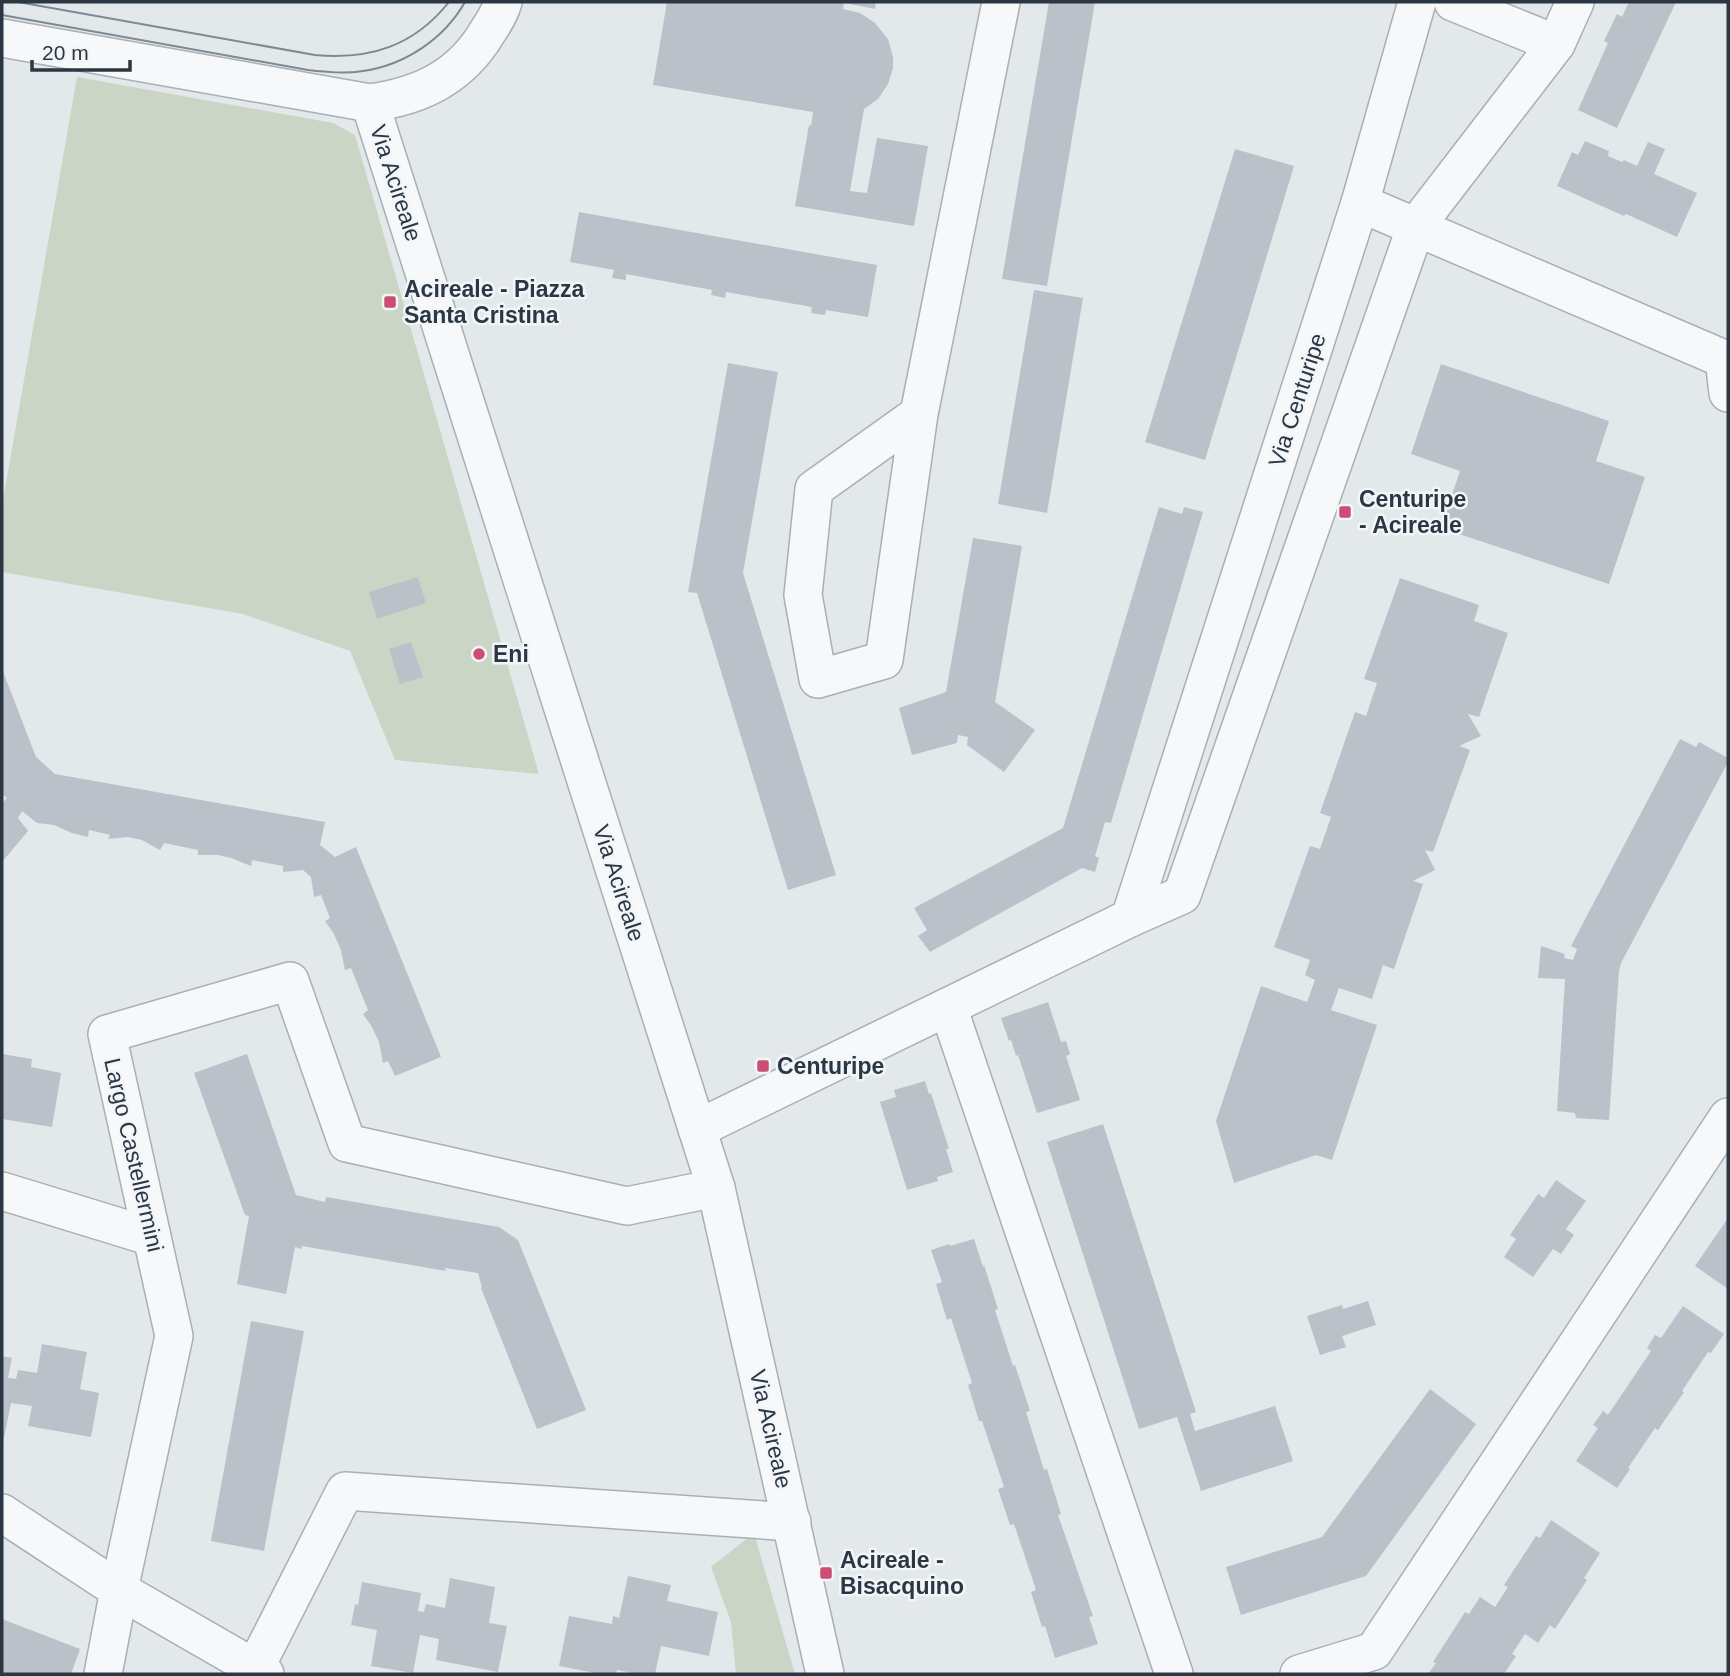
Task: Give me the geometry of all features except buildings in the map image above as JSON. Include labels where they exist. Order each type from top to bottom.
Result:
[{"type":"street","points":[[2,38],[370,103],[395,100],[428,88],[461,66],[483,40],[503,2]]},
{"type":"street","points":[[919,414],[814,489],[803,595],[818,679],[884,660],[919,414],[1001,2]]},
{"type":"street","name":"Via Centuripe","points":[[1130,918],[1360,202],[1418,2]]},
{"type":"street","points":[[1453,2],[1556,44]]},
{"type":"street","points":[[697,1129],[1182,895],[1416,226],[1556,44],[1575,2]]},
{"type":"street","name":"Via Acireale","points":[[370,103],[716,1188],[825,1674]]},
{"type":"street","points":[[1360,202],[1724,359],[1728,393]]},
{"type":"street","name":"Largo Castellermini","points":[[103,1674],[174,1336],[107,1034],[290,981],[347,1143],[627,1206],[716,1188]]},
{"type":"street","points":[[948,1007],[1174,1674]]},
{"type":"street","points":[[1299,1674],[1374,1651],[1728,1117]]},
{"type":"street","points":[[2,1191],[152,1237]]},
{"type":"street","points":[[2,1513],[119,1590],[260,1671],[345,1492],[792,1522]]},
{"type":"green space","points":[[77,77],[333,123],[355,135],[539,774],[395,760],[350,651],[243,614],[2,572],[2,506]]},
{"type":"green space","points":[[754,1533],[795,1674],[736,1674],[731,1622],[711,1567]]},
{"type":"tram line","points":[[18,2],[315,55],[335,56],[390,47],[421,30],[449,2]]},
{"type":"tram line","points":[[2,15],[308,70],[349,72],[379,68],[422,48],[446,28],[465,2]]},
{"type":"place","name":"Acireale - Piazza Santa Cristina","points":[[390,302]]},
{"type":"place","name":"Centuripe - Acireale","points":[[1345,512]]},
{"type":"place","name":"Eni","points":[[479,654]]},
{"type":"place","name":"Centuripe","points":[[763,1066]]},
{"type":"place","name":"Acireale - Bisacquino","points":[[826,1573]]}]
